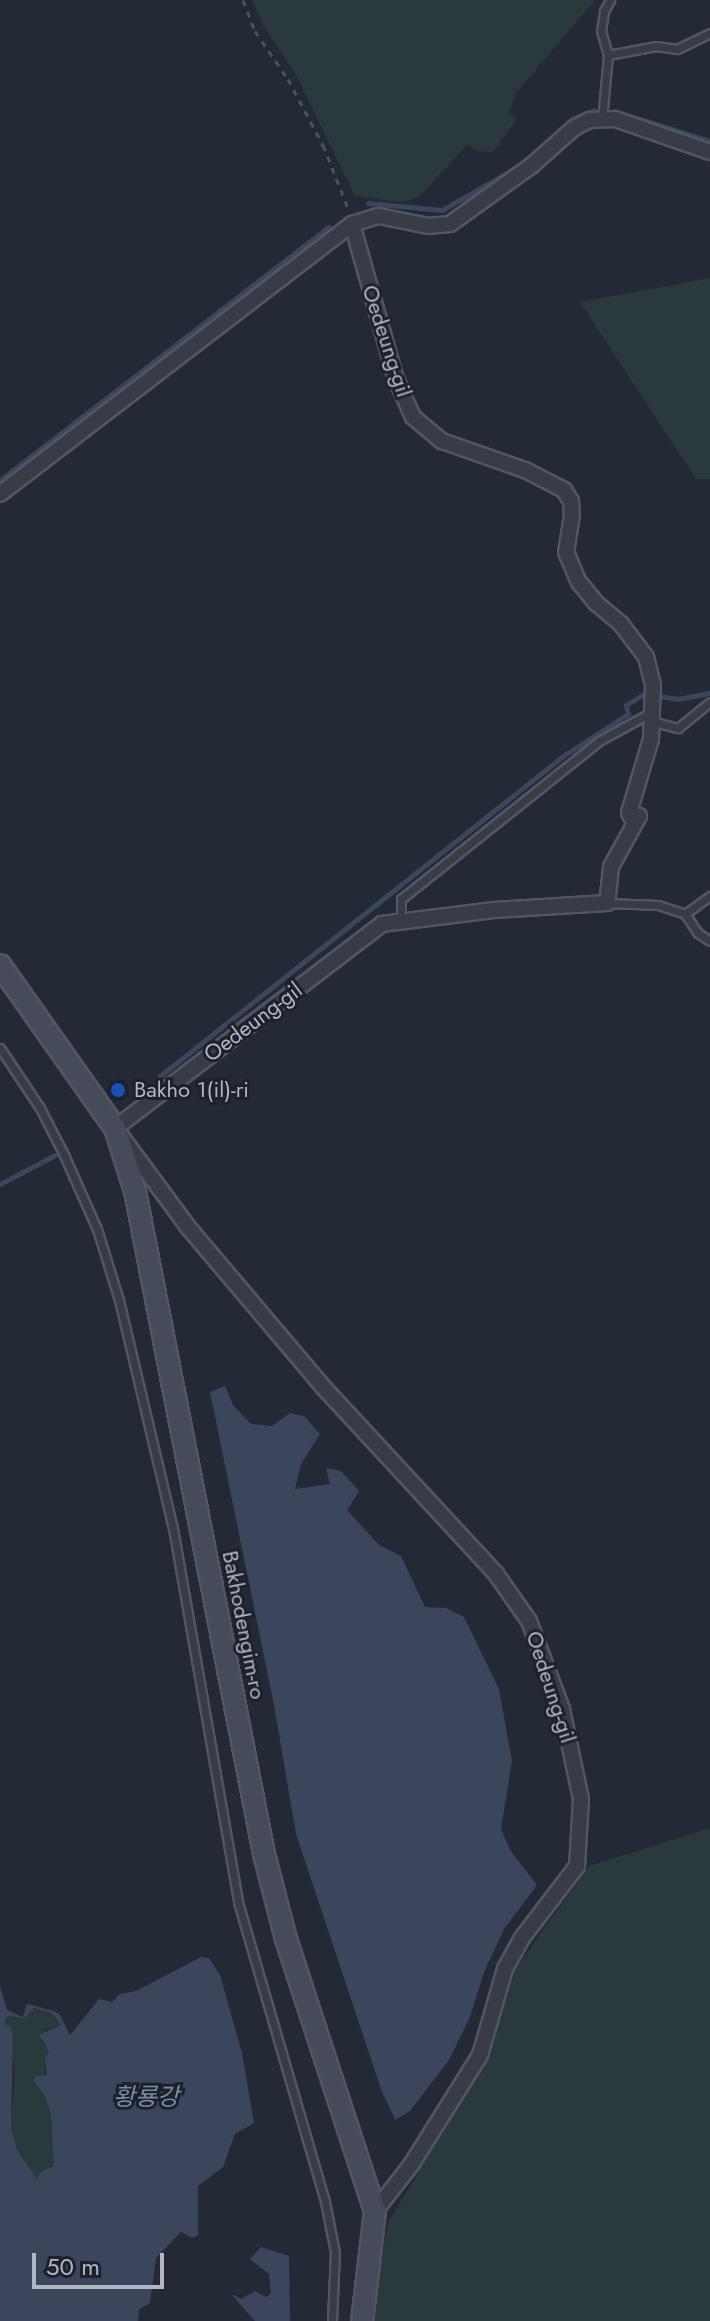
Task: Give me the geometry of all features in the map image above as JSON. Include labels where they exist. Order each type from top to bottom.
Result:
[{"type":"street","points":[[0,494],[352,224],[379,216],[428,226],[450,224],[531,166],[574,128],[590,120],[615,119],[710,152]]},
{"type":"street","name":"Oedeung-gil","points":[[352,224],[383,340],[413,417],[442,441],[525,470],[564,490],[571,501],[572,515],[566,552],[579,582],[596,603],[621,624],[646,657],[653,685],[651,739],[629,813],[632,818],[639,816],[611,867],[607,903],[382,924],[115,1128],[188,1227],[324,1388],[496,1574],[529,1621],[562,1709],[581,1799],[577,1866],[522,1938],[505,1969],[480,2055],[411,2165],[375,2211]]},
{"type":"street","name":"Bakhodengim-ro","points":[[0,965],[115,1128],[135,1191],[264,1854],[286,1939],[375,2211],[362,2321]]},
{"type":"lane","points":[[602,120],[608,55],[601,31],[604,11],[610,0]]},
{"type":"lane","points":[[608,55],[656,46],[677,49],[710,33]]},
{"type":"lane","points":[[401,921],[401,899],[599,741],[651,717],[678,728],[710,702]]},
{"type":"lane","points":[[685,914],[710,896]]},
{"type":"lane","points":[[607,903],[658,905],[685,914],[698,933],[710,941]]},
{"type":"lane","points":[[0,1048],[40,1108],[64,1155],[97,1229],[119,1300],[173,1528],[238,1902],[325,2202],[335,2252],[332,2321]]},
{"type":"path","points":[[243,0],[255,31],[288,79],[323,145],[352,224]]},
{"type":"shaded area","points":[[252,0],[595,0],[516,93],[509,113],[517,119],[493,152],[478,151],[467,145],[419,197],[401,202],[355,196],[295,73],[263,25]]},
{"type":"shaded area","points":[[710,278],[710,479],[696,479],[580,302]]},
{"type":"shaded area","points":[[710,1828],[710,2321],[370,2321],[388,2223],[487,2057],[515,1971],[528,1951],[589,1866]]},
{"type":"shaded area","points":[[33,2008],[52,2013],[61,2025],[45,2030],[41,2042],[49,2051],[45,2058],[45,2096],[51,2115],[54,2166],[40,2172],[37,2179],[31,2176],[17,2150],[11,2126],[15,2067],[4,2024],[8,2016],[24,2018]]},
{"type":"water","points":[[225,1386],[233,1405],[251,1424],[272,1426],[290,1413],[304,1416],[320,1434],[301,1464],[295,1489],[330,1484],[326,1468],[341,1471],[359,1491],[347,1510],[379,1545],[401,1556],[425,1607],[446,1608],[464,1617],[499,1689],[512,1761],[501,1829],[510,1850],[537,1885],[504,1929],[484,1972],[470,2017],[449,2060],[410,2111],[395,2120],[381,2089],[296,1834],[274,1705],[210,1392]]},
{"type":"water","name":"황룡강","points":[[201,1957],[209,1958],[220,1975],[242,2053],[254,2123],[235,2134],[223,2167],[198,2186],[198,2235],[192,2238],[181,2232],[156,2258],[150,2303],[139,2309],[138,2321],[0,2321],[0,1986],[7,2010],[23,2017],[27,2004],[54,2011],[60,2015],[70,2035],[99,1999],[112,2002],[120,1994],[136,1991]],"holes":[[[34,2008],[52,2013],[61,2025],[39,2035],[49,2051],[45,2058],[47,2075],[35,2076],[34,2082],[45,2096],[51,2115],[54,2166],[40,2172],[37,2179],[17,2150],[11,2126],[13,2037],[10,2027],[4,2024],[8,2016],[24,2018]]]},
{"type":"water","points":[[261,2247],[289,2256],[290,2321],[255,2321],[231,2294],[241,2299],[255,2291],[266,2297],[271,2294],[269,2274],[250,2259]]},
{"type":"waterway","points":[[544,146],[572,119],[594,110]]},
{"type":"waterway","points":[[614,111],[710,141]]},
{"type":"waterway","points":[[368,203],[442,210],[524,163]]},
{"type":"waterway","points":[[0,480],[329,227]]},
{"type":"waterway","points":[[160,1076],[563,756],[628,714],[626,705],[647,692]]},
{"type":"waterway","points":[[659,696],[678,699],[710,693]]},
{"type":"waterway","points":[[0,1184],[55,1155]]},
{"type":"place","name":"Bakho 1(il)-ri","points":[[118,1090]]}]
